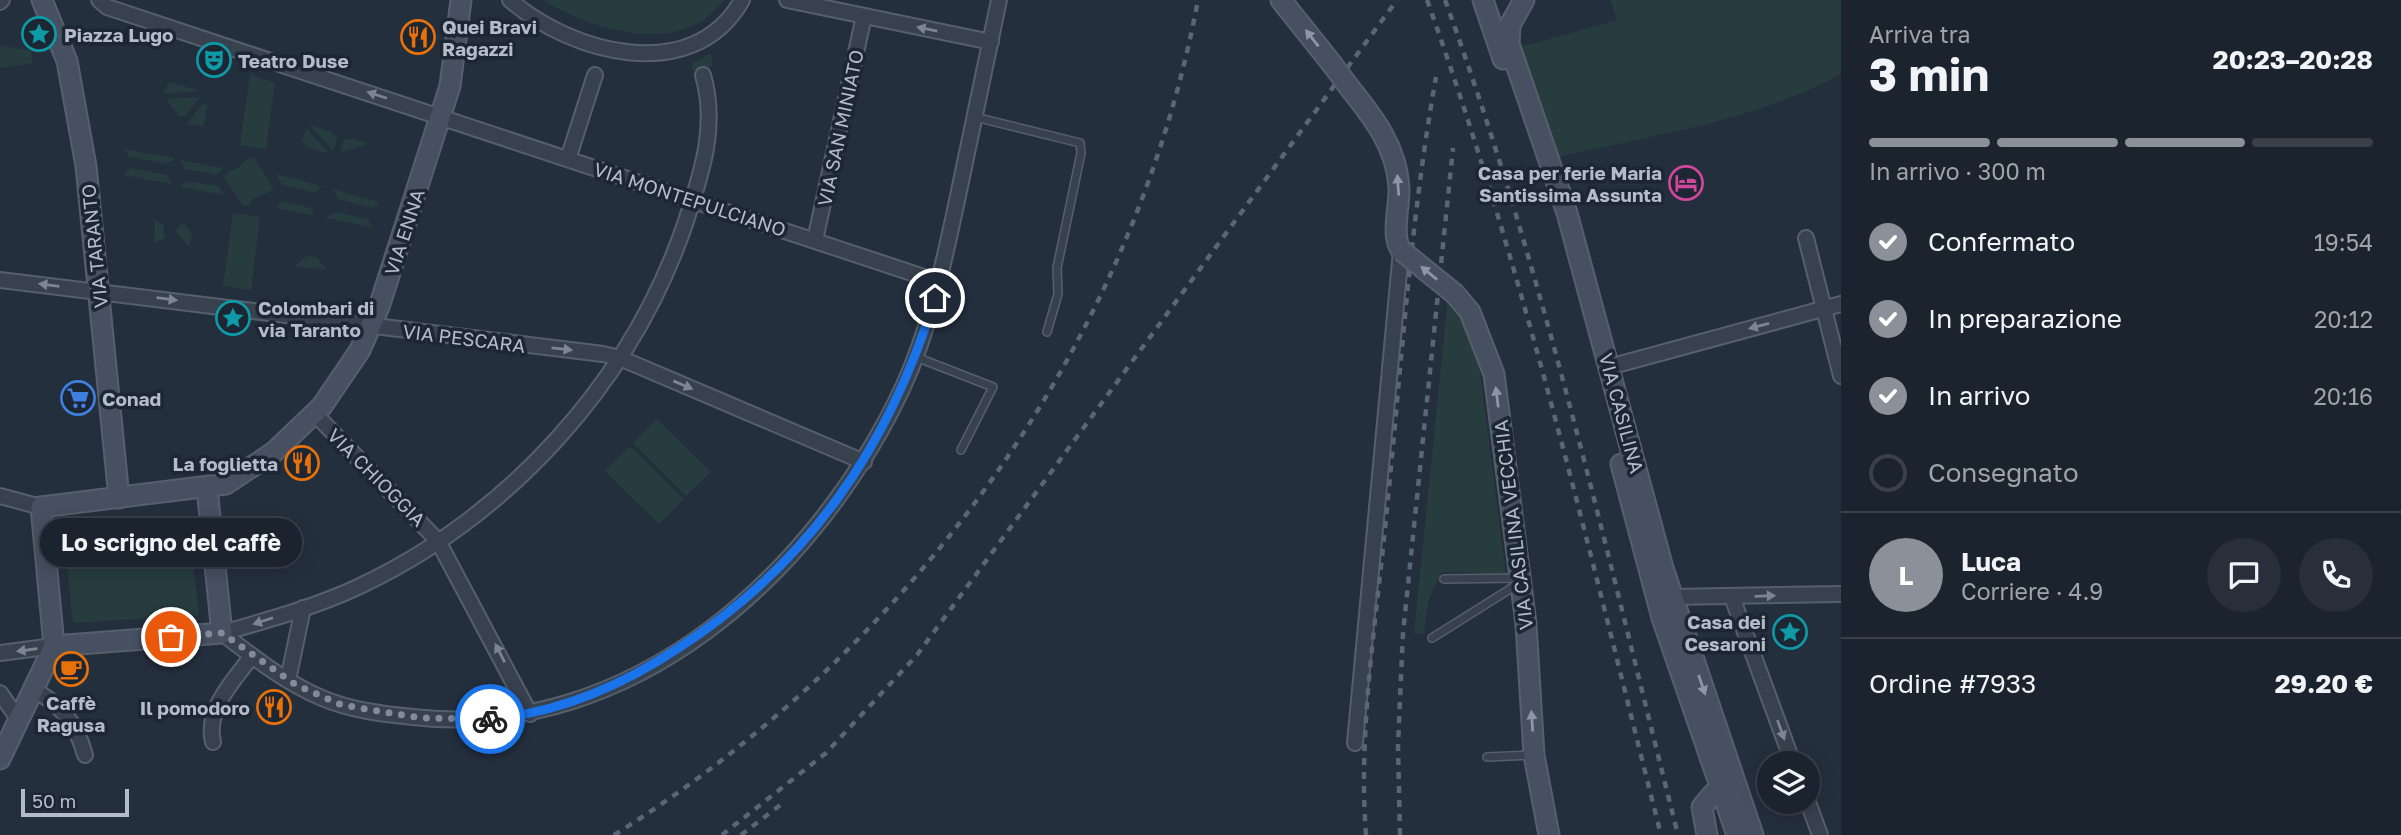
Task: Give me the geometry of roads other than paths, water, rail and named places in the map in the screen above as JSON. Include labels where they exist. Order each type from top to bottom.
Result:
[{"type":"main road","name":"VIA TARANTO","points":[[42,0],[64,49],[71,76],[88,184],[119,498]]},
{"type":"main road","name":"VIA ENNA","points":[[41,507],[226,484],[250,470],[315,414],[344,377],[372,327],[441,116],[459,29],[461,0]]},
{"type":"main road","points":[[1280,0],[1380,127],[1394,161],[1399,186],[1397,241],[1401,251]]},
{"type":"main road","name":"VIA CASILINA","points":[[1483,0],[1548,191],[1657,601],[1737,835]]},
{"type":"main road","points":[[1492,0],[1503,13],[1513,18],[1524,0]]},
{"type":"main road","name":"VIA CASILINA","points":[[1513,18],[1508,41],[1567,213],[1672,597],[1753,835]]},
{"type":"main road","name":"VIA CASILINA VECCHIA","points":[[1401,251],[1455,294],[1470,312],[1494,374],[1521,581],[1534,755],[1549,835]]},
{"type":"main road","points":[[54,646],[222,633],[207,488]]},
{"type":"main road","points":[[0,760],[54,646],[41,507]]},
{"type":"main road","points":[[1707,835],[1702,807],[1713,794],[1722,797]]},
{"type":"street","name":"VIA MONTEPULCIANO","points":[[99,0],[107,7],[939,282]]},
{"type":"street","points":[[510,0],[537,21],[574,39],[637,53],[664,52],[696,43],[720,27],[742,0]]},
{"type":"street","points":[[787,0],[991,42]]},
{"type":"street","points":[[222,633],[252,656],[310,693],[355,709],[421,718],[465,720],[530,714],[587,697],[636,675],[722,619],[792,555],[827,516],[864,462],[916,357],[939,282],[999,0]]},
{"type":"street","name":"VIA SAN MINIATO","points":[[815,240],[864,16]]},
{"type":"street","points":[[568,159],[595,75]]},
{"type":"street","points":[[222,633],[359,587],[438,541],[493,499],[558,440],[621,358],[668,269],[693,201],[709,134],[708,98],[703,75]]},
{"type":"street","points":[[1806,238],[1841,376]]},
{"type":"street","points":[[1354,744],[1401,251]]},
{"type":"street","name":"VIA PESCARA","points":[[0,280],[593,352],[621,358],[864,462]]},
{"type":"street","points":[[1609,367],[1841,304]]},
{"type":"street","name":"VIA CHIOGGIA","points":[[315,414],[438,541],[530,714]]},
{"type":"street","points":[[0,496],[41,507]]},
{"type":"street","points":[[1672,597],[1841,594]]},
{"type":"street","points":[[1732,597],[1789,751]]},
{"type":"street","points":[[288,680],[303,608]]},
{"type":"street","points":[[0,653],[54,646]]},
{"type":"street","points":[[213,742],[211,731],[216,709],[252,656]]},
{"type":"street","points":[[33,690],[48,698],[72,721],[85,755]]},
{"type":"street","points":[[0,693],[19,720]]},
{"type":"street","points":[[1812,814],[1820,835]]},
{"type":"lane","points":[[975,117],[1080,143],[1081,153],[1056,273],[1058,293],[1047,332]]},
{"type":"lane","points":[[916,357],[993,387],[961,450]]},
{"type":"lane","points":[[1444,579],[1521,581]]},
{"type":"lane","points":[[1432,638],[1521,581]]},
{"type":"lane","points":[[1487,757],[1534,755]]},
{"type":"railway","points":[[614,835],[722,760],[821,675],[912,581],[993,478],[1063,367],[1121,250],[1166,128],[1198,0]]},
{"type":"railway","points":[[722,835],[826,753],[917,655],[1397,0]]},
{"type":"railway","points":[[1427,0],[1495,206],[1525,310],[1582,519],[1661,835]]},
{"type":"railway","points":[[1445,0],[1481,102],[1544,310],[1678,835]]},
{"type":"railway","points":[[1366,835],[1364,756],[1369,676],[1419,186],[1436,77]]},
{"type":"railway","points":[[1400,835],[1398,745],[1403,633],[1453,148]]},
{"type":"railway","points":[[741,835],[783,803]]},
{"type":"place","name":"Piazza Lugo","points":[[39,34]]},
{"type":"place","name":"Quei Bravi Ragazzi","points":[[418,37]]},
{"type":"place","name":"Teatro Duse","points":[[214,60]]},
{"type":"place","name":"Casa per ferie Maria Santissima Assunta","points":[[1686,183]]},
{"type":"place","name":"Colombari di via Taranto","points":[[233,318]]},
{"type":"place","name":"Conad","points":[[78,398]]},
{"type":"place","name":"La foglietta","points":[[302,463]]},
{"type":"place","name":"Casa dei Cesaroni","points":[[1790,632]]},
{"type":"place","name":"Lo scrigno del caffè","points":[[171,637]]},
{"type":"place","name":"Caffè Ragusa","points":[[71,669]]},
{"type":"place","name":"Il pomodoro","points":[[274,707]]}]
